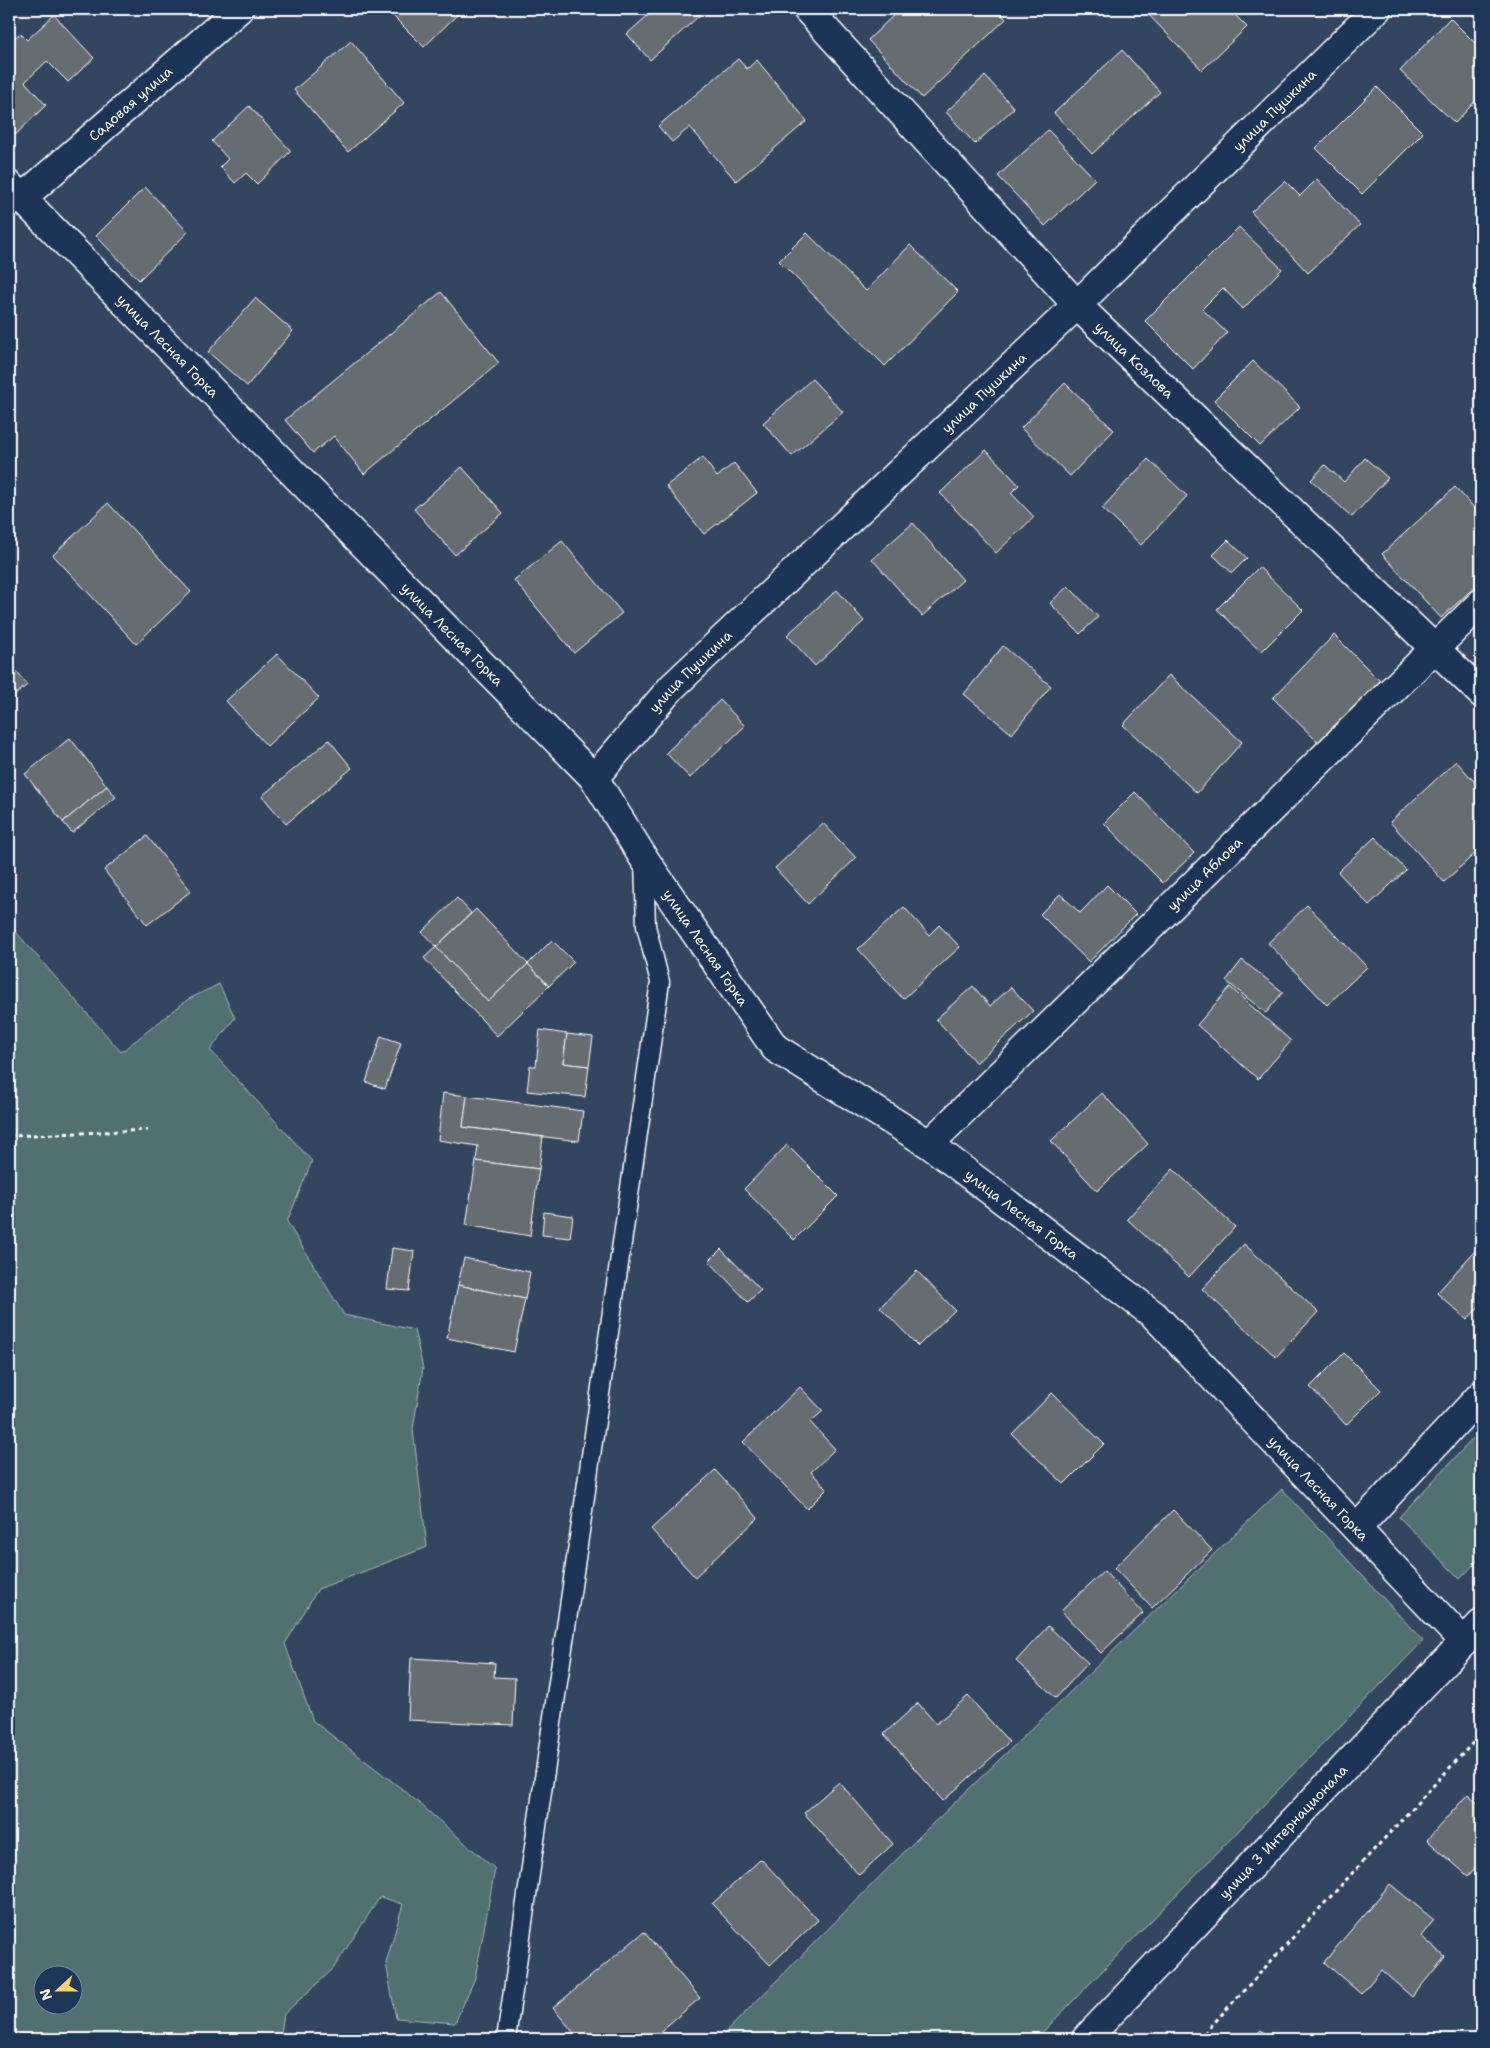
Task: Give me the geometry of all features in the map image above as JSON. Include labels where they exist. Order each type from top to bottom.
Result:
[{"type":"street","name":"Садовая улица","points":[[15,192],[239,9]]},
{"type":"street","name":"улица Козлова","points":[[807,9],[1077,305],[1481,693]]},
{"type":"street","name":"улица Пушкина","points":[[594,778],[672,687],[1077,305],[1376,9]]},
{"type":"street","name":"улица Лесная Горка","points":[[15,192],[594,778],[644,857],[774,1048],[929,1144],[1154,1315],[1357,1528],[1473,1633]]},
{"type":"street","name":"улица Аблова","points":[[929,1144],[1481,603]]},
{"type":"street","points":[[1357,1528],[1481,1395]]},
{"type":"street","name":"улица 3 Интернационала","points":[[1086,2039],[1473,1633]]},
{"type":"lane","points":[[506,2039],[660,982],[646,926],[644,857]]},
{"type":"path","points":[[9,1136],[148,1130]]},
{"type":"path","points":[[1199,2039],[1481,1734]]},
{"type":"green space","points":[[9,924],[121,1052],[187,1000],[219,984],[235,1018],[210,1050],[312,1161],[287,1222],[344,1315],[414,1330],[423,1368],[413,1429],[427,1547],[318,1589],[285,1644],[313,1721],[406,1792],[495,1869],[475,1978],[455,2023],[396,2018],[386,1963],[403,1904],[380,1897],[333,1969],[284,2014],[280,2039],[9,2039]]},
{"type":"green space","points":[[1481,1430],[1481,1557],[1460,1579],[1399,1517]]},
{"type":"green space","points":[[1282,1489],[1423,1641],[1036,2039],[719,2039],[925,1831]]},
{"type":"building","points":[[386,9],[463,9],[424,47]]},
{"type":"building","points":[[655,9],[694,9],[700,15],[650,60],[627,34]]},
{"type":"building","points":[[900,9],[996,9],[1006,19],[922,98],[868,40]]},
{"type":"building","points":[[1143,9],[1229,9],[1247,27],[1202,70]]},
{"type":"building","points":[[54,15],[94,58],[68,82],[47,61],[25,82],[46,105],[9,141],[9,43],[20,33],[27,40]]},
{"type":"building","points":[[1450,18],[1481,49],[1481,95],[1455,123],[1400,71]]},
{"type":"building","points":[[351,41],[404,103],[348,152],[294,90]]},
{"type":"building","points":[[1122,50],[1160,92],[1092,154],[1054,113]]},
{"type":"building","points":[[738,59],[747,69],[757,60],[807,121],[736,181],[690,127],[672,142],[658,126]]},
{"type":"building","points":[[985,76],[1014,108],[975,144],[946,112]]},
{"type":"building","points":[[1377,87],[1423,133],[1362,194],[1316,148]]},
{"type":"building","points":[[249,106],[291,151],[257,184],[246,173],[235,183],[220,167],[228,159],[212,141]]},
{"type":"building","points":[[1048,130],[1095,179],[1045,226],[998,176]]},
{"type":"building","points":[[1317,179],[1360,225],[1308,273],[1251,212],[1285,181],[1300,196]]},
{"type":"building","points":[[145,187],[188,232],[139,280],[96,236]]},
{"type":"building","points":[[1239,227],[1282,269],[1243,309],[1223,288],[1202,309],[1227,333],[1193,369],[1145,321]]},
{"type":"building","points":[[807,233],[866,291],[910,245],[958,292],[885,366],[779,261]]},
{"type":"building","points":[[441,292],[499,363],[364,474],[334,436],[313,453],[285,420]]},
{"type":"building","points":[[255,298],[293,331],[247,386],[208,352]]},
{"type":"building","points":[[1253,361],[1300,407],[1260,446],[1214,400]]},
{"type":"building","points":[[812,379],[843,412],[792,456],[763,423]]},
{"type":"building","points":[[1065,383],[1114,430],[1070,476],[1021,428]]},
{"type":"building","points":[[986,450],[1019,485],[1011,493],[1034,517],[996,553],[940,493]]},
{"type":"building","points":[[703,457],[717,477],[734,463],[757,493],[704,534],[666,486]]},
{"type":"building","points":[[1365,458],[1388,478],[1352,517],[1311,480],[1325,465],[1344,482]]},
{"type":"building","points":[[1148,459],[1187,496],[1141,545],[1102,508]]},
{"type":"building","points":[[462,467],[503,513],[455,555],[414,509]]},
{"type":"building","points":[[1455,487],[1481,515],[1481,581],[1441,618],[1382,554]]},
{"type":"building","points":[[108,503],[191,592],[136,644],[53,555]]},
{"type":"building","points":[[913,523],[963,580],[922,616],[872,559]]},
{"type":"building","points":[[1228,540],[1247,558],[1232,573],[1213,555]]},
{"type":"building","points":[[562,541],[622,613],[574,653],[514,580]]},
{"type":"building","points":[[1259,567],[1303,610],[1261,652],[1217,609]]},
{"type":"building","points":[[1068,586],[1098,617],[1080,634],[1050,603]]},
{"type":"building","points":[[837,590],[864,621],[815,666],[787,635]]},
{"type":"building","points":[[1334,635],[1380,681],[1319,743],[1273,698]]},
{"type":"building","points":[[1003,646],[1051,686],[1012,734],[964,694]]},
{"type":"building","points":[[277,654],[319,698],[267,746],[226,701]]},
{"type":"building","points":[[16,671],[27,685],[9,700],[9,677]]},
{"type":"building","points":[[1169,675],[1242,742],[1197,793],[1123,725]]},
{"type":"building","points":[[720,700],[745,726],[690,778],[666,753]]},
{"type":"building","points":[[70,738],[107,786],[63,822],[25,774]]},
{"type":"building","points":[[329,740],[352,768],[286,824],[262,796]]},
{"type":"building","points":[[1456,761],[1481,789],[1481,848],[1444,882],[1390,822]]},
{"type":"building","points":[[107,786],[116,797],[72,833],[63,822]]},
{"type":"building","points":[[1135,792],[1194,853],[1163,883],[1104,823]]},
{"type":"building","points":[[823,823],[856,858],[808,904],[775,868]]},
{"type":"building","points":[[147,836],[191,891],[147,925],[104,870]]},
{"type":"building","points":[[1375,837],[1406,870],[1369,905],[1338,872]]},
{"type":"building","points":[[1107,885],[1136,914],[1089,962],[1040,914],[1060,894],[1080,913]]},
{"type":"building","points":[[457,898],[471,913],[436,947],[422,932]]},
{"type":"building","points":[[1307,905],[1367,967],[1327,1005],[1268,943]]},
{"type":"building","points":[[904,907],[929,935],[939,925],[960,947],[903,999],[858,949]]},
{"type":"building","points":[[476,909],[528,964],[488,1002],[436,947]]},
{"type":"building","points":[[552,940],[574,962],[549,986],[528,964]]},
{"type":"building","points":[[436,947],[488,1002],[528,964],[549,986],[497,1036],[424,958]]},
{"type":"building","points":[[1242,960],[1283,992],[1266,1013],[1226,981]]},
{"type":"building","points":[[973,986],[990,1006],[1011,987],[1033,1011],[976,1063],[936,1019]]},
{"type":"building","points":[[1230,987],[1291,1041],[1258,1079],[1197,1025]]},
{"type":"building","points":[[540,1030],[567,1034],[563,1063],[589,1066],[585,1097],[527,1091],[530,1066],[536,1066]]},
{"type":"building","points":[[567,1034],[593,1037],[589,1066],[563,1063]]},
{"type":"building","points":[[381,1036],[401,1043],[385,1089],[366,1082]]},
{"type":"building","points":[[443,1093],[467,1096],[463,1127],[543,1137],[539,1169],[476,1161],[478,1146],[438,1140]]},
{"type":"building","points":[[1102,1093],[1148,1144],[1097,1191],[1051,1141]]},
{"type":"building","points":[[467,1096],[583,1111],[579,1141],[463,1127]]},
{"type":"building","points":[[787,1145],[838,1196],[794,1240],[744,1189]]},
{"type":"building","points":[[476,1161],[539,1169],[530,1236],[466,1225]]},
{"type":"building","points":[[1173,1169],[1235,1227],[1189,1277],[1127,1219]]},
{"type":"building","points":[[544,1212],[573,1216],[570,1238],[542,1235]]},
{"type":"building","points":[[1244,1244],[1318,1312],[1276,1357],[1202,1289]]},
{"type":"building","points":[[1481,1244],[1481,1304],[1467,1320],[1437,1293]]},
{"type":"building","points":[[392,1248],[414,1251],[409,1291],[387,1289]]},
{"type":"building","points":[[721,1249],[761,1290],[748,1302],[709,1261]]},
{"type":"building","points":[[464,1258],[530,1272],[525,1299],[458,1285]]},
{"type":"building","points":[[917,1271],[955,1310],[918,1346],[880,1307]]},
{"type":"building","points":[[458,1285],[525,1299],[514,1352],[447,1338]]},
{"type":"building","points":[[1344,1353],[1381,1390],[1346,1425],[1310,1387]]},
{"type":"building","points":[[800,1387],[823,1411],[810,1422],[835,1449],[811,1472],[827,1489],[807,1509],[743,1442]]},
{"type":"building","points":[[1052,1393],[1104,1444],[1064,1484],[1012,1434]]},
{"type":"building","points":[[715,1470],[758,1518],[695,1577],[651,1529]]},
{"type":"building","points":[[1173,1510],[1212,1550],[1152,1608],[1114,1568]]},
{"type":"building","points":[[1104,1571],[1143,1613],[1101,1653],[1061,1611]]},
{"type":"building","points":[[1048,1626],[1088,1663],[1056,1698],[1016,1661]]},
{"type":"building","points":[[411,1658],[495,1663],[494,1677],[515,1678],[513,1725],[408,1720]]},
{"type":"building","points":[[968,1696],[1009,1742],[943,1801],[884,1734],[918,1703],[936,1724]]},
{"type":"building","points":[[839,1782],[893,1844],[859,1875],[804,1813]]},
{"type":"building","points":[[1468,1794],[1481,1806],[1481,1861],[1468,1876],[1427,1840]]},
{"type":"building","points":[[761,1859],[818,1920],[770,1965],[712,1904]]},
{"type":"building","points":[[1390,1884],[1434,1920],[1421,1936],[1445,1957],[1412,1997],[1381,1970],[1361,1994],[1324,1962]]},
{"type":"building","points":[[644,1932],[700,1998],[651,2039],[579,2039],[553,2008]]},
{"type":"building","points":[[1261,2030],[1271,2039],[1251,2039]]}]
